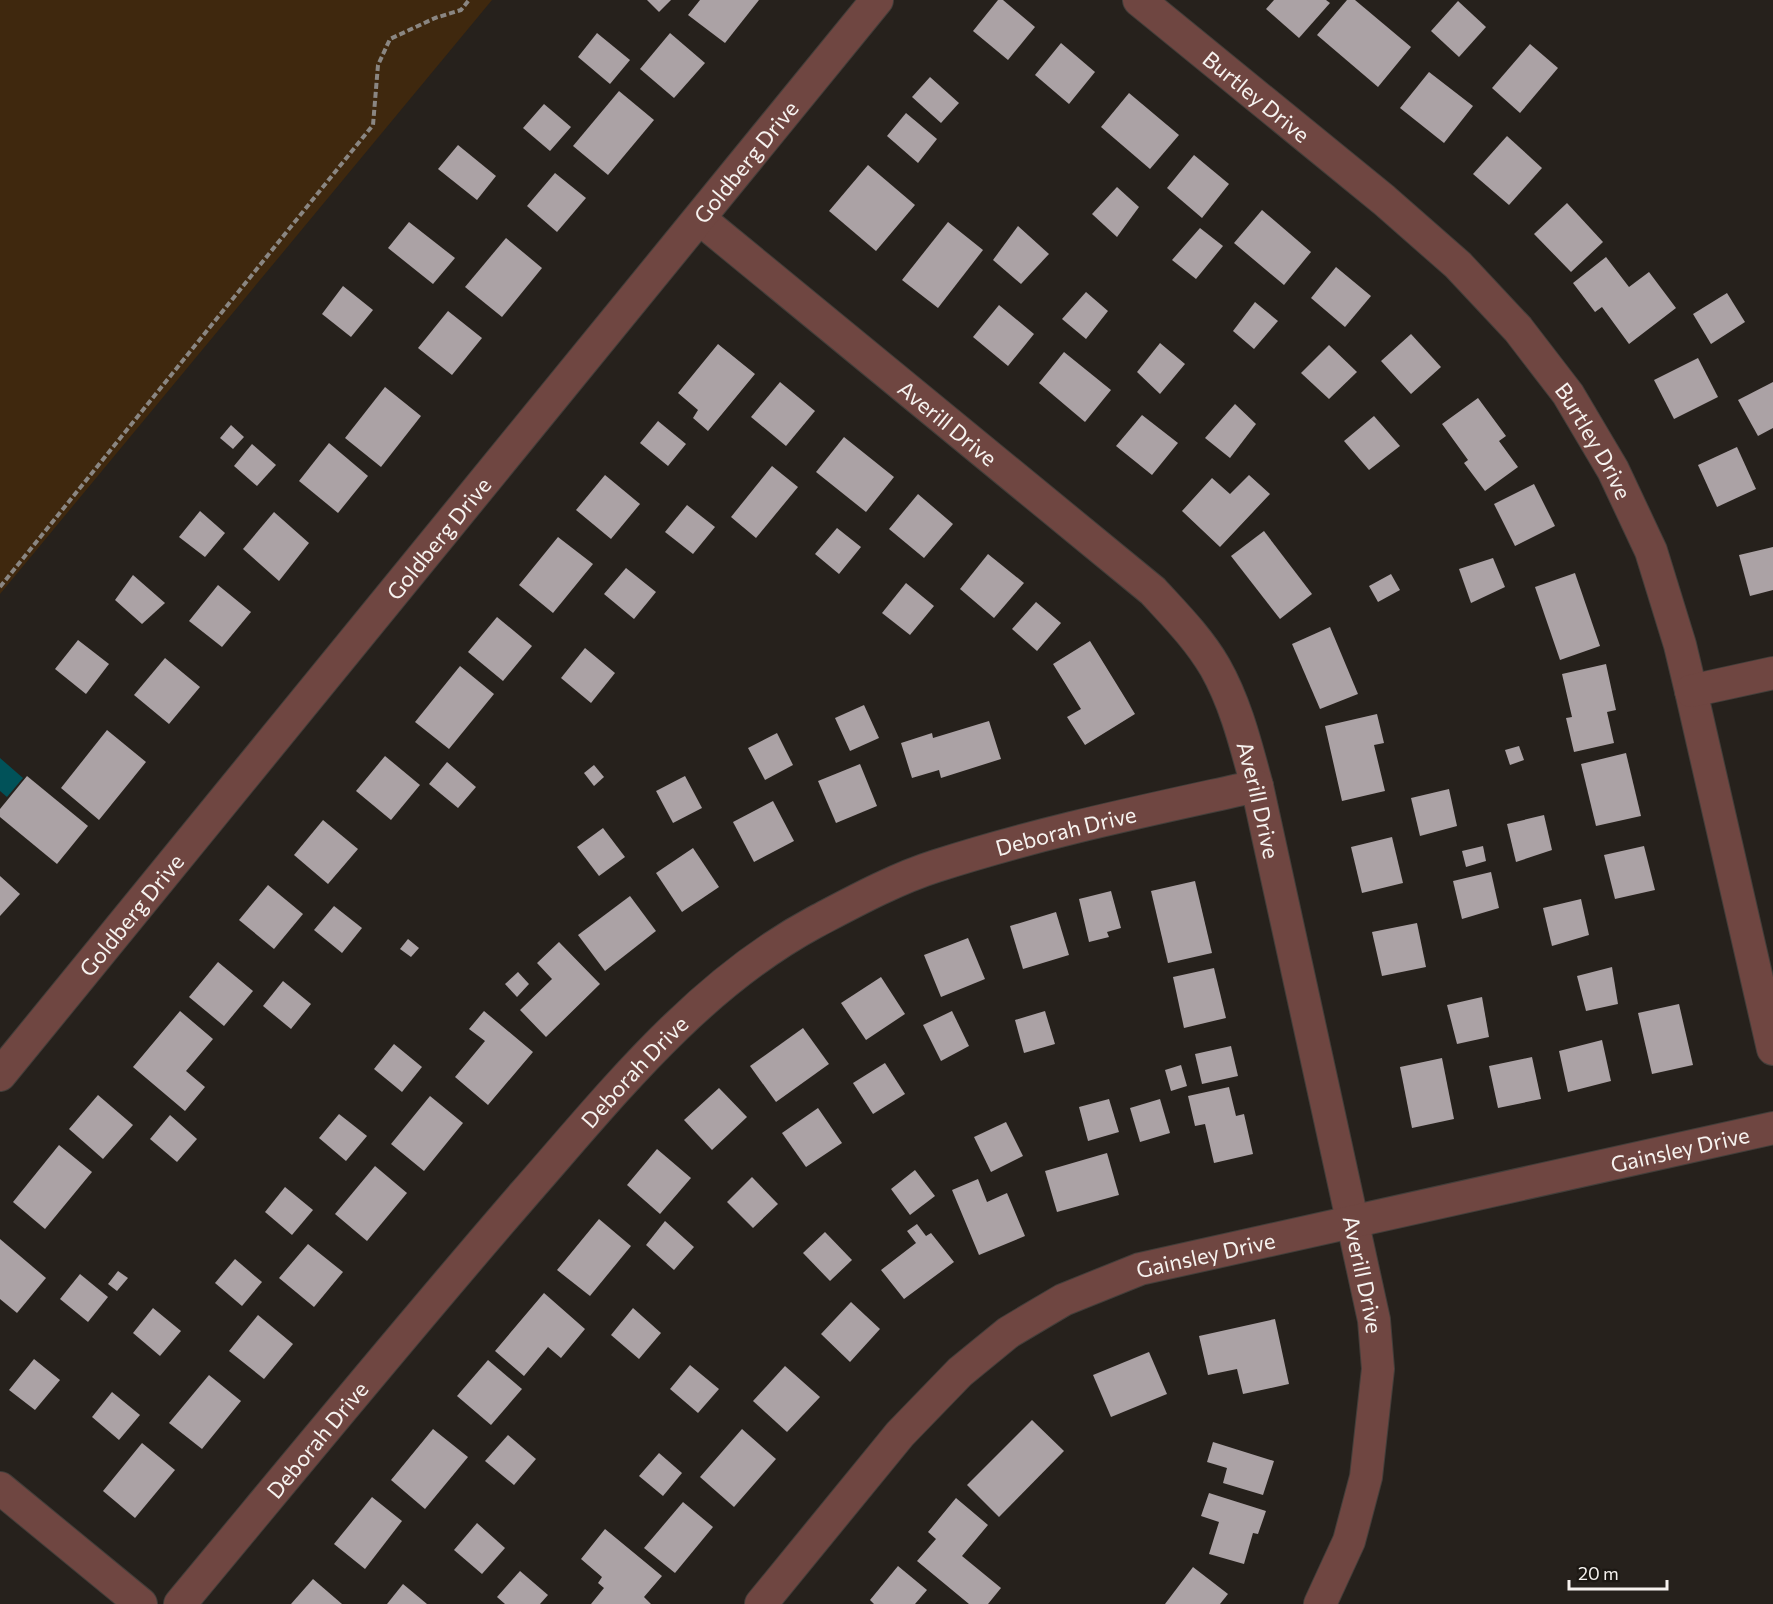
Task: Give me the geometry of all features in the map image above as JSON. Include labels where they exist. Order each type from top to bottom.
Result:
[{"type":"street","name":"Goldberg Drive","points":[[0,1075],[877,0]]},
{"type":"street","name":"Burtley Drive","points":[[1139,0],[1384,200],[1458,266],[1518,329],[1568,394],[1613,470],[1647,541],[1680,645],[1773,1049]]},
{"type":"street","name":"Averill Drive","points":[[700,219],[1153,591],[1189,629],[1215,667],[1232,703],[1257,786],[1374,1320],[1378,1369],[1366,1476],[1349,1541],[1320,1604]]},
{"type":"street","points":[[1691,691],[1773,673]]},
{"type":"street","name":"Deborah Drive","points":[[180,1604],[491,1232],[636,1065],[711,996],[762,954],[812,924],[859,900],[933,867],[1098,821],[1257,786]]},
{"type":"street","name":"Gainsley Drive","points":[[761,1604],[900,1434],[960,1372],[1009,1332],[1063,1300],[1140,1269],[1773,1128]]},
{"type":"street","points":[[0,1488],[141,1604]]},
{"type":"path","points":[[0,587],[373,125],[378,65],[390,39],[435,18],[461,10],[469,0]]},
{"type":"shaded area","points":[[0,0],[492,0],[0,594]]},
{"type":"water","points":[[0,758],[23,778],[7,797],[0,791]]},
{"type":"building","points":[[647,0],[671,0],[659,12]]},
{"type":"building","points":[[700,0],[759,0],[725,43],[688,15]]},
{"type":"building","points":[[998,0],[1003,0],[1035,27],[1008,60],[973,31]]},
{"type":"building","points":[[1274,0],[1326,0],[1330,3],[1299,38],[1266,9]]},
{"type":"building","points":[[1347,0],[1355,0],[1411,47],[1378,87],[1317,35]]},
{"type":"building","points":[[1458,1],[1486,27],[1459,57],[1431,31]]},
{"type":"building","points":[[597,33],[630,60],[610,84],[578,57]]},
{"type":"building","points":[[670,33],[705,63],[674,98],[640,69]]},
{"type":"building","points":[[1061,43],[1095,72],[1069,104],[1035,75]]},
{"type":"building","points":[[1530,44],[1558,68],[1520,113],[1492,88]]},
{"type":"building","points":[[1429,72],[1473,106],[1444,143],[1400,108]]},
{"type":"building","points":[[930,77],[959,103],[941,123],[912,97]]},
{"type":"building","points":[[619,91],[654,120],[608,175],[573,146]]},
{"type":"building","points":[[1129,93],[1179,135],[1150,169],[1101,127]]},
{"type":"building","points":[[544,104],[571,127],[550,151],[523,128]]},
{"type":"building","points":[[906,113],[937,139],[918,163],[887,136]]},
{"type":"building","points":[[1507,136],[1542,168],[1509,205],[1473,174]]},
{"type":"building","points":[[458,145],[496,176],[477,200],[438,169]]},
{"type":"building","points":[[1194,155],[1229,184],[1202,218],[1167,188]]},
{"type":"building","points":[[868,165],[915,205],[876,251],[829,211]]},
{"type":"building","points":[[555,173],[586,198],[557,232],[527,206]]},
{"type":"building","points":[[1117,187],[1139,207],[1117,237],[1092,214]]},
{"type":"building","points":[[1567,203],[1603,242],[1571,272],[1534,234]]},
{"type":"building","points":[[1262,210],[1311,252],[1284,285],[1234,243]]},
{"type":"building","points":[[409,222],[455,258],[433,284],[388,248]]},
{"type":"building","points":[[948,222],[983,250],[938,308],[902,280]]},
{"type":"building","points":[[1018,226],[1049,254],[1021,284],[993,260]]},
{"type":"building","points":[[1200,228],[1223,246],[1196,279],[1172,260]]},
{"type":"building","points":[[506,238],[542,268],[502,317],[465,287]]},
{"type":"building","points":[[1606,257],[1629,287],[1649,272],[1676,308],[1629,344],[1602,307],[1595,312],[1573,283]]},
{"type":"building","points":[[1336,267],[1371,296],[1345,327],[1311,298]]},
{"type":"building","points":[[343,286],[373,310],[351,337],[322,314]]},
{"type":"building","points":[[1086,292],[1108,311],[1086,339],[1062,319]]},
{"type":"building","points":[[1727,293],[1745,322],[1711,344],[1693,314]]},
{"type":"building","points":[[1255,302],[1278,321],[1254,349],[1233,331]]},
{"type":"building","points":[[999,305],[1034,334],[1008,366],[973,337]]},
{"type":"building","points":[[448,311],[482,338],[452,375],[418,348]]},
{"type":"building","points":[[1411,334],[1441,367],[1411,394],[1381,361]]},
{"type":"building","points":[[1160,343],[1185,364],[1160,394],[1137,372]]},
{"type":"building","points":[[718,344],[755,374],[708,431],[693,418],[698,410],[678,393]]},
{"type":"building","points":[[1329,345],[1357,372],[1329,399],[1301,373]]},
{"type":"building","points":[[1064,352],[1111,390],[1085,422],[1039,383]]},
{"type":"building","points":[[1698,358],[1718,397],[1674,419],[1654,380]]},
{"type":"building","points":[[780,382],[815,411],[786,446],[751,417]]},
{"type":"building","points":[[1773,382],[1773,428],[1758,436],[1738,400]]},
{"type":"building","points":[[385,387],[421,416],[381,467],[345,438]]},
{"type":"building","points":[[1478,398],[1506,436],[1499,441],[1518,467],[1485,491],[1464,463],[1468,460],[1442,424]]},
{"type":"building","points":[[1235,404],[1256,424],[1230,458],[1205,438]]},
{"type":"building","points":[[1142,415],[1178,443],[1152,475],[1116,446]]},
{"type":"building","points":[[1374,416],[1400,446],[1369,470],[1344,441]]},
{"type":"building","points":[[658,421],[686,444],[668,466],[640,443]]},
{"type":"building","points":[[231,425],[244,437],[233,449],[220,438]]},
{"type":"building","points":[[844,437],[894,477],[866,512],[816,472]]},
{"type":"building","points":[[329,443],[368,476],[338,513],[299,481]]},
{"type":"building","points":[[252,444],[276,465],[257,486],[234,466]]},
{"type":"building","points":[[1737,447],[1756,489],[1717,507],[1698,465]]},
{"type":"building","points":[[772,466],[798,487],[756,538],[731,517]]},
{"type":"building","points":[[605,475],[640,504],[611,539],[576,510]]},
{"type":"building","points":[[1249,475],[1270,494],[1220,547],[1182,511],[1212,478],[1230,494]]},
{"type":"building","points":[[1534,484],[1555,526],[1515,546],[1494,504]]},
{"type":"building","points":[[918,494],[953,524],[924,558],[889,529]]},
{"type":"building","points":[[687,505],[715,527],[693,554],[665,532]]},
{"type":"building","points":[[200,511],[225,533],[205,557],[179,537]]},
{"type":"building","points":[[274,512],[309,543],[279,581],[243,549]]},
{"type":"building","points":[[837,528],[861,547],[839,574],[815,554]]},
{"type":"building","points":[[1264,531],[1312,594],[1280,619],[1231,556]]},
{"type":"building","points":[[558,537],[593,564],[553,613],[519,585]]},
{"type":"building","points":[[1773,547],[1773,590],[1750,596],[1739,555]]},
{"type":"building","points":[[988,554],[1024,583],[994,618],[960,589]]},
{"type":"building","points":[[1493,558],[1505,587],[1471,603],[1459,569]]},
{"type":"building","points":[[626,568],[656,592],[634,619],[604,594]]},
{"type":"building","points":[[1575,573],[1600,646],[1560,660],[1535,587]]},
{"type":"building","points":[[1391,574],[1400,590],[1378,602],[1369,586]]},
{"type":"building","points":[[133,575],[165,603],[142,624],[115,600]]},
{"type":"building","points":[[906,583],[934,606],[910,635],[882,613]]},
{"type":"building","points":[[218,585],[251,612],[222,647],[189,621]]},
{"type":"building","points":[[1036,602],[1061,623],[1037,651],[1012,629]]},
{"type":"building","points":[[497,617],[532,646],[503,681],[468,652]]},
{"type":"building","points":[[1330,627],[1358,694],[1320,709],[1292,644]]},
{"type":"building","points":[[78,640],[109,664],[86,694],[55,669]]},
{"type":"building","points":[[1090,641],[1135,714],[1085,745],[1067,717],[1081,709],[1053,664]]},
{"type":"building","points":[[585,648],[615,673],[591,703],[561,678]]},
{"type":"building","points":[[165,658],[200,687],[169,724],[134,695]]},
{"type":"building","points":[[1606,664],[1616,710],[1607,712],[1614,743],[1574,752],[1566,718],[1572,717],[1562,674]]},
{"type":"building","points":[[460,666],[494,694],[449,749],[415,722]]},
{"type":"building","points":[[864,705],[879,738],[850,751],[835,718]]},
{"type":"building","points":[[1377,714],[1384,743],[1374,745],[1385,791],[1342,801],[1325,726]]},
{"type":"building","points":[[989,721],[1001,759],[941,778],[939,770],[912,778],[901,743],[932,733],[933,738]]},
{"type":"building","points":[[107,730],[146,762],[99,820],[61,788]]},
{"type":"building","points":[[777,733],[793,765],[765,780],[748,748]]},
{"type":"building","points":[[1519,746],[1524,760],[1510,765],[1505,750]]},
{"type":"building","points":[[1626,753],[1641,816],[1596,826],[1581,764]]},
{"type":"building","points":[[385,756],[420,785],[391,820],[356,791]]},
{"type":"building","points":[[447,762],[476,787],[458,808],[429,784]]},
{"type":"building","points":[[860,764],[877,806],[836,823],[818,781]]},
{"type":"building","points":[[594,765],[604,777],[594,786],[584,773]]},
{"type":"building","points":[[27,776],[88,826],[57,864],[0,817],[0,809]]},
{"type":"building","points":[[685,776],[702,808],[673,823],[656,791]]},
{"type":"building","points":[[1449,789],[1457,826],[1420,836],[1411,798]]},
{"type":"building","points":[[773,801],[794,841],[754,862],[733,822]]},
{"type":"building","points":[[1544,815],[1552,850],[1516,862],[1507,824]]},
{"type":"building","points":[[323,820],[358,849],[328,884],[294,855]]},
{"type":"building","points":[[603,828],[625,857],[599,876],[577,847]]},
{"type":"building","points":[[1392,837],[1403,883],[1362,893],[1351,847]]},
{"type":"building","points":[[1483,846],[1486,861],[1466,867],[1462,851]]},
{"type":"building","points":[[1644,846],[1655,890],[1615,899],[1604,855]]},
{"type":"building","points":[[693,848],[719,887],[682,912],[656,873]]},
{"type":"building","points":[[1491,872],[1499,908],[1462,919],[1453,881]]},
{"type":"building","points":[[0,876],[20,894],[0,916]]},
{"type":"building","points":[[1195,881],[1212,953],[1168,963],[1151,891]]},
{"type":"building","points":[[268,885],[303,914],[274,949],[239,920]]},
{"type":"building","points":[[1111,891],[1121,928],[1107,932],[1109,937],[1089,942],[1079,899]]},
{"type":"building","points":[[630,896],[656,931],[605,971],[578,935]]},
{"type":"building","points":[[1581,899],[1589,935],[1552,946],[1543,908]]},
{"type":"building","points":[[334,906],[362,928],[342,953],[314,930]]},
{"type":"building","points":[[1056,912],[1069,955],[1023,969],[1010,926]]},
{"type":"building","points":[[1417,923],[1426,967],[1382,976],[1372,932]]},
{"type":"building","points":[[968,938],[985,979],[941,997],[924,955]]},
{"type":"building","points":[[408,939],[419,948],[411,957],[400,949]]},
{"type":"building","points":[[559,942],[600,984],[546,1037],[520,1010],[552,979],[537,963]]},
{"type":"building","points":[[218,962],[253,991],[224,1026],[189,997]]},
{"type":"building","points":[[1612,967],[1618,1004],[1586,1011],[1577,976]]},
{"type":"building","points":[[1214,968],[1226,1018],[1184,1028],[1173,977]]},
{"type":"building","points":[[518,972],[529,984],[517,997],[505,984]]},
{"type":"building","points":[[881,977],[905,1014],[866,1040],[841,1003]]},
{"type":"building","points":[[283,981],[311,1004],[291,1029],[263,1006]]},
{"type":"building","points":[[1482,997],[1489,1037],[1457,1044],[1447,1005]]},
{"type":"building","points":[[1679,1004],[1693,1065],[1652,1074],[1638,1013]]},
{"type":"building","points":[[180,1011],[213,1039],[186,1071],[205,1087],[185,1111],[133,1067]]},
{"type":"building","points":[[484,1011],[533,1052],[488,1105],[455,1077],[485,1041],[469,1029]]},
{"type":"building","points":[[952,1011],[969,1046],[941,1061],[923,1025]]},
{"type":"building","points":[[1045,1011],[1055,1044],[1024,1053],[1015,1020]]},
{"type":"building","points":[[803,1028],[829,1064],[776,1102],[750,1066]]},
{"type":"building","points":[[1602,1040],[1611,1081],[1568,1092],[1559,1051]]},
{"type":"building","points":[[394,1044],[422,1067],[402,1092],[374,1069]]},
{"type":"building","points":[[1231,1046],[1238,1076],[1202,1084],[1195,1054]]},
{"type":"building","points":[[1532,1057],[1541,1099],[1498,1108],[1489,1066]]},
{"type":"building","points":[[1442,1058],[1454,1119],[1412,1128],[1400,1067]]},
{"type":"building","points":[[885,1063],[905,1094],[873,1114],[853,1083]]},
{"type":"building","points":[[1181,1065],[1187,1086],[1171,1091],[1165,1070]]},
{"type":"building","points":[[1229,1087],[1236,1116],[1244,1114],[1253,1154],[1214,1163],[1205,1124],[1195,1126],[1188,1096]]},
{"type":"building","points":[[719,1088],[747,1117],[712,1150],[684,1120]]},
{"type":"building","points":[[98,1095],[133,1125],[103,1159],[69,1129]]},
{"type":"building","points":[[430,1096],[463,1123],[424,1171],[391,1144]]},
{"type":"building","points":[[1109,1099],[1119,1132],[1088,1141],[1079,1107]]},
{"type":"building","points":[[1160,1099],[1170,1133],[1140,1142],[1130,1108]]},
{"type":"building","points":[[818,1108],[842,1143],[806,1167],[782,1133]]},
{"type":"building","points":[[339,1114],[367,1136],[346,1161],[319,1138]]},
{"type":"building","points":[[170,1115],[197,1139],[177,1162],[150,1139]]},
{"type":"building","points":[[1006,1122],[1023,1156],[991,1172],[974,1137]]},
{"type":"building","points":[[59,1145],[92,1172],[45,1229],[13,1202]]},
{"type":"building","points":[[657,1149],[691,1178],[660,1214],[627,1185]]},
{"type":"building","points":[[1107,1153],[1119,1195],[1057,1212],[1045,1171]]},
{"type":"building","points":[[375,1166],[407,1193],[367,1241],[335,1214]]},
{"type":"building","points":[[915,1170],[935,1196],[910,1215],[891,1189]]},
{"type":"building","points":[[752,1177],[778,1204],[753,1228],[727,1202]]},
{"type":"building","points":[[978,1179],[987,1202],[1007,1193],[1025,1236],[979,1255],[952,1190]]},
{"type":"building","points":[[285,1187],[313,1210],[292,1235],[265,1212]]},
{"type":"building","points":[[599,1219],[631,1246],[590,1296],[557,1270]]},
{"type":"building","points":[[665,1221],[694,1247],[674,1270],[646,1245]]},
{"type":"building","points":[[917,1224],[926,1236],[931,1233],[954,1262],[904,1299],[881,1270],[916,1243],[907,1231]]},
{"type":"building","points":[[825,1232],[852,1260],[830,1281],[803,1253]]},
{"type":"building","points":[[0,1239],[46,1278],[17,1313],[0,1299]]},
{"type":"building","points":[[308,1244],[343,1272],[314,1307],[279,1278]]},
{"type":"building","points":[[235,1259],[262,1282],[242,1306],[215,1283]]},
{"type":"building","points":[[118,1271],[128,1278],[117,1291],[108,1284]]},
{"type":"building","points":[[80,1274],[108,1297],[88,1322],[60,1299]]},
{"type":"building","points":[[544,1293],[585,1329],[561,1358],[548,1347],[524,1376],[495,1351]]},
{"type":"building","points":[[851,1302],[880,1329],[850,1362],[821,1334]]},
{"type":"building","points":[[153,1308],[181,1331],[160,1356],[133,1333]]},
{"type":"building","points":[[633,1308],[661,1333],[639,1359],[611,1335]]},
{"type":"building","points":[[258,1315],[293,1344],[264,1379],[229,1351]]},
{"type":"building","points":[[1275,1319],[1289,1384],[1243,1394],[1237,1369],[1208,1375],[1199,1336]]},
{"type":"building","points":[[1149,1352],[1167,1394],[1111,1417],[1093,1375]]},
{"type":"building","points":[[34,1359],[60,1380],[35,1410],[9,1390]]},
{"type":"building","points":[[488,1360],[522,1389],[491,1425],[457,1396]]},
{"type":"building","points":[[690,1365],[719,1389],[698,1413],[670,1389]]},
{"type":"building","points":[[785,1366],[820,1397],[787,1432],[753,1401]]},
{"type":"building","points":[[209,1375],[241,1401],[202,1449],[169,1423]]},
{"type":"building","points":[[112,1392],[140,1415],[119,1440],[92,1417]]},
{"type":"building","points":[[1032,1420],[1064,1451],[999,1517],[967,1485]]},
{"type":"building","points":[[433,1429],[468,1457],[425,1509],[391,1480]]},
{"type":"building","points":[[742,1429],[776,1459],[734,1507],[700,1477]]},
{"type":"building","points":[[508,1435],[536,1459],[514,1485],[485,1461]]},
{"type":"building","points":[[1213,1442],[1274,1461],[1263,1495],[1223,1483],[1227,1468],[1207,1462]]},
{"type":"building","points":[[142,1443],[175,1470],[135,1518],[103,1491]]},
{"type":"building","points":[[659,1453],[682,1473],[663,1496],[639,1476]]},
{"type":"building","points":[[1209,1493],[1266,1511],[1258,1534],[1253,1533],[1244,1564],[1209,1554],[1219,1522],[1201,1516]]},
{"type":"building","points":[[372,1497],[402,1521],[365,1569],[334,1544]]},
{"type":"building","points":[[956,1498],[988,1525],[962,1556],[1001,1588],[988,1604],[969,1604],[917,1561],[936,1539],[928,1532]]},
{"type":"building","points":[[683,1502],[713,1527],[675,1573],[644,1548]]},
{"type":"building","points":[[477,1523],[505,1548],[482,1574],[454,1550]]},
{"type":"building","points":[[605,1529],[662,1576],[644,1597],[651,1604],[591,1604],[604,1588],[598,1583],[602,1577],[581,1559]]},
{"type":"building","points":[[898,1566],[927,1590],[915,1604],[874,1604],[870,1600]]},
{"type":"building","points":[[1193,1567],[1228,1594],[1220,1604],[1165,1604]]},
{"type":"building","points":[[520,1571],[548,1595],[540,1604],[505,1604],[497,1597]]},
{"type":"building","points":[[313,1579],[342,1604],[291,1604]]},
{"type":"building","points":[[403,1584],[427,1604],[387,1604]]}]
